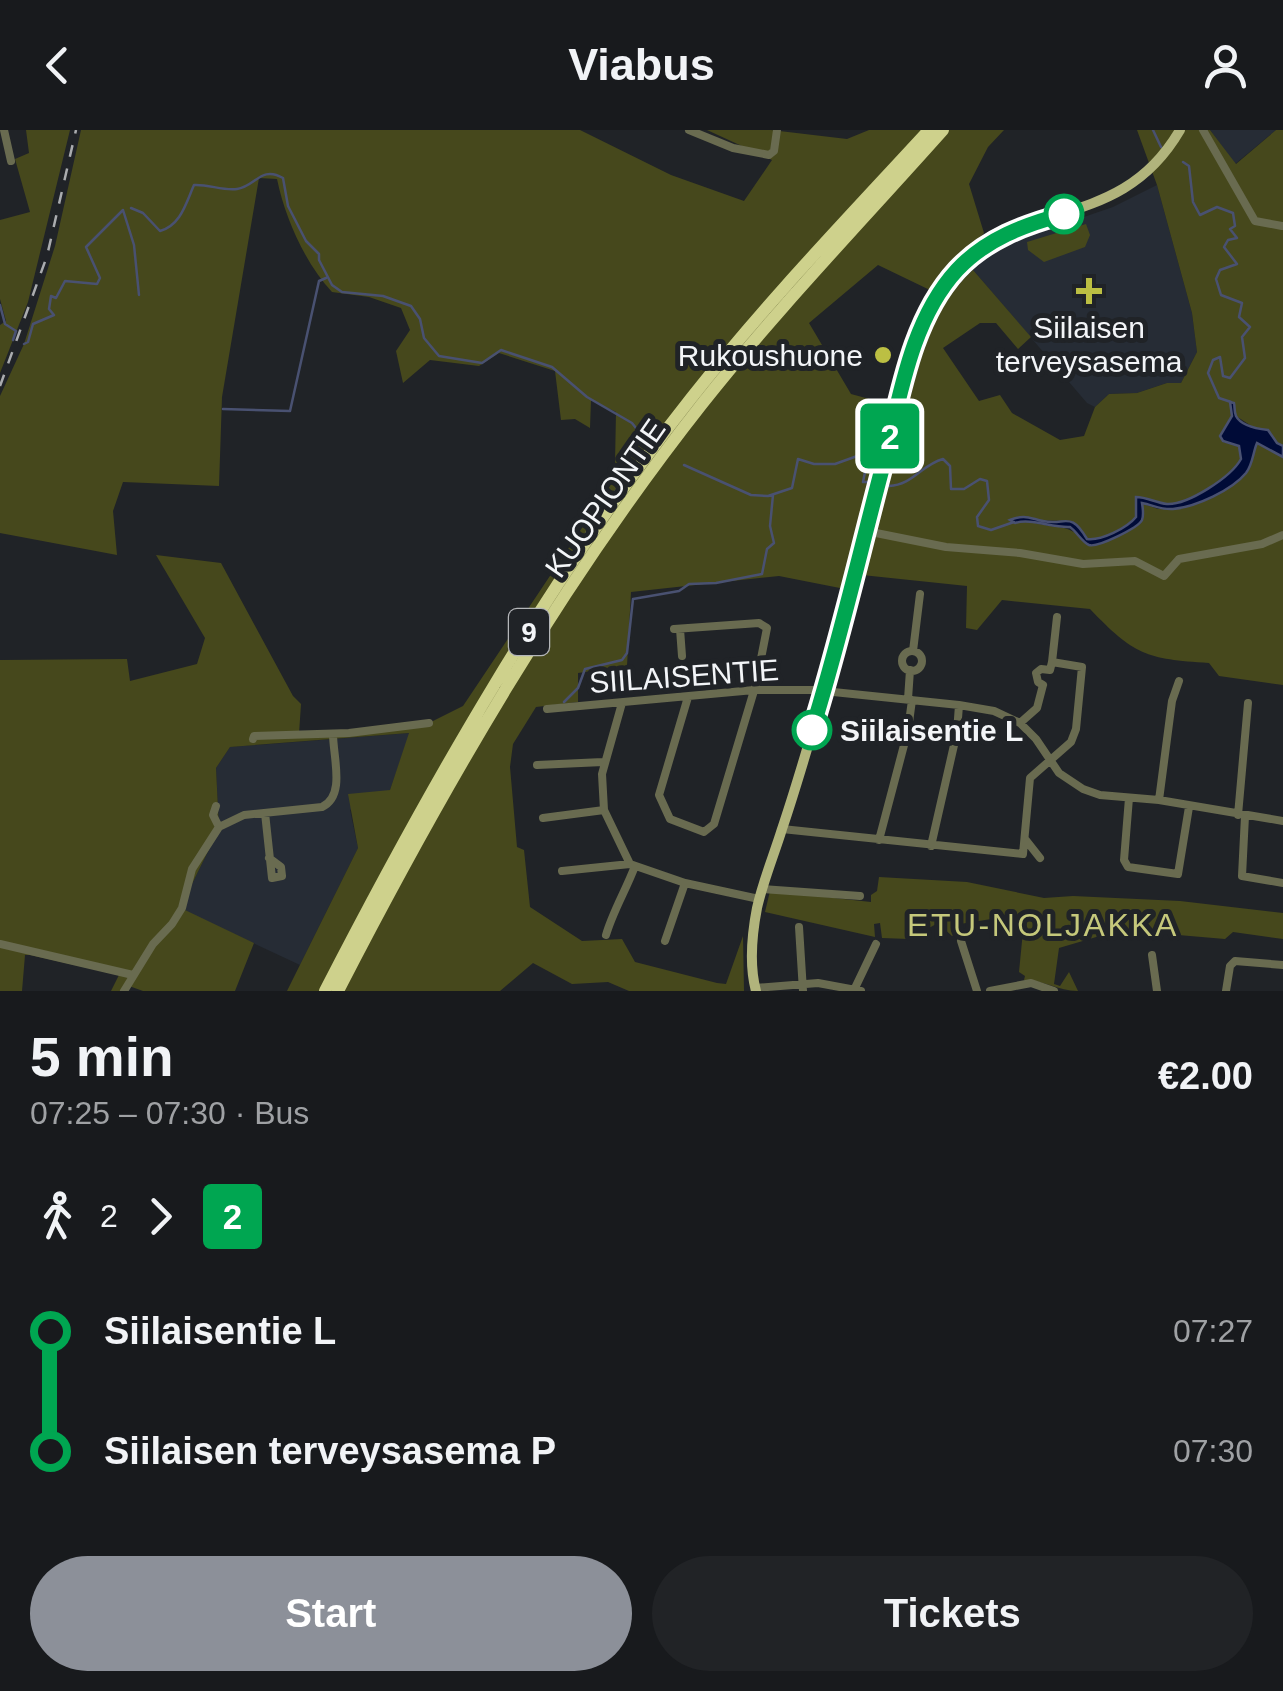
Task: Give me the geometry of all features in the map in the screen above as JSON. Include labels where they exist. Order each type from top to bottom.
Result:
[{"type":"highway","name":"KUOPIONTIE","points":[[324,991],[490,694],[634,475],[789,280],[929,130]]},
{"type":"highway","name":"KUOPIONTIE","points":[[338,991],[392,887],[485,726],[644,482],[751,344],[944,130]]},
{"type":"highway","points":[[927,148],[937,145],[952,130]]},
{"type":"main road","points":[[755,990],[753,950],[761,894],[824,691],[927,314],[948,281],[977,252],[1009,232],[1090,206],[1132,186],[1155,165],[1180,130]]},
{"type":"street","points":[[4,130],[12,161]]},
{"type":"street","points":[[689,130],[760,155],[774,151],[777,130]]},
{"type":"street","points":[[1203,130],[1255,221],[1282,226]]},
{"type":"street","points":[[866,531],[946,547],[1020,553],[1083,564],[1135,561],[1164,576],[1180,560],[1262,544],[1283,535]]},
{"type":"street","points":[[879,840],[908,730],[910,670],[917,669],[922,661],[913,651],[920,594]]},
{"type":"street","points":[[1051,666],[1057,618]]},
{"type":"street","points":[[682,656],[677,629],[760,623],[768,628],[714,824],[704,832],[670,819],[660,795],[688,697]]},
{"type":"street","points":[[1023,854],[1030,778],[1050,760],[1068,746],[1076,729],[1083,671],[1080,664],[1051,666],[1036,674],[1044,686],[1038,708],[1020,723],[1036,739],[1050,760],[1064,777],[1083,789],[1283,821]]},
{"type":"street","points":[[1159,800],[1172,702],[1179,681]]},
{"type":"street","name":"SIILAISENTIE","points":[[547,709],[754,690],[824,691],[959,705],[994,711],[1020,723]]},
{"type":"street","points":[[606,936],[632,865],[604,810],[603,762],[622,703]]},
{"type":"street","points":[[1248,703],[1242,876],[1283,883]]},
{"type":"street","points":[[932,846],[959,705]]},
{"type":"street","points":[[252,738],[429,723]]},
{"type":"street","points":[[124,991],[153,944],[182,908],[192,869],[219,827],[239,816],[330,804],[336,790],[332,734]]},
{"type":"street","points":[[536,764],[603,762]]},
{"type":"street","points":[[1129,798],[1124,860],[1128,867],[1178,874],[1189,807]]},
{"type":"street","points":[[216,806],[213,816],[219,827]]},
{"type":"street","points":[[542,818],[604,810]]},
{"type":"street","points":[[264,813],[269,858]]},
{"type":"street","points":[[782,829],[1040,858],[1024,839]]},
{"type":"street","points":[[562,870],[632,865],[684,884],[761,894],[860,896]]},
{"type":"street","points":[[665,941],[684,884]]},
{"type":"street","points":[[799,927],[803,987]]},
{"type":"street","points":[[961,942],[976,991]]},
{"type":"street","points":[[0,944],[133,975]]},
{"type":"street","points":[[755,990],[828,983],[858,990],[876,944]]},
{"type":"street","points":[[1152,954],[1157,991]]},
{"type":"street","points":[[1226,991],[1230,966],[1235,961],[1283,965]]},
{"type":"street","points":[[990,991],[1020,983],[1054,991]]},
{"type":"shaded area","points":[[1210,130],[1276,130],[1235,164]]},
{"type":"shaded area","name":"Siilaisen terveysasema","points":[[1157,185],[1192,313],[1197,352],[1181,383],[1167,383],[1137,393],[1109,394],[1095,407],[1087,403],[973,270],[986,257],[1014,241],[1113,207]]},
{"type":"shaded area","points":[[410,733],[390,790],[350,810],[358,848],[300,965],[185,911],[190,888],[219,829],[216,768],[230,747]]},
{"type":"green space","points":[[26,130],[70,130],[28,302],[0,373],[0,325],[6,321],[0,299],[0,220],[30,212],[15,159],[29,153]]},
{"type":"green space","points":[[81,130],[580,130],[671,175],[744,201],[772,160],[707,130],[771,130],[847,139],[869,130],[1004,130],[988,147],[969,184],[984,233],[934,292],[878,265],[809,323],[851,394],[895,406],[845,589],[779,576],[631,592],[627,666],[578,673],[578,702],[536,707],[513,744],[510,767],[517,847],[524,850],[530,907],[582,941],[622,939],[635,962],[717,983],[726,984],[743,936],[744,991],[629,991],[608,982],[572,984],[533,963],[500,991],[287,991],[358,848],[348,794],[390,790],[409,733],[230,747],[216,768],[219,829],[190,888],[185,910],[254,943],[235,991],[143,991],[129,986],[125,991],[111,991],[119,975],[25,955],[22,991],[0,991],[0,660],[127,659],[130,681],[197,664],[205,638],[156,555],[221,563],[293,696],[301,704],[299,734],[429,723],[463,706],[620,471],[615,463],[616,412],[591,400],[590,428],[575,419],[561,420],[555,371],[499,353],[479,366],[430,360],[403,383],[396,351],[410,330],[401,308],[369,297],[332,292],[297,239],[277,179],[259,178],[222,397],[219,486],[123,482],[113,511],[117,555],[0,533],[0,396],[24,344],[55,246]]},
{"type":"green space","points":[[1137,130],[1210,130],[1236,164],[1276,130],[1283,130],[1283,446],[1277,444],[1271,433],[1236,416],[1234,403],[1230,402],[1232,416],[1220,436],[1223,442],[1239,446],[1241,459],[1228,475],[1208,489],[1177,503],[1136,497],[1136,517],[1094,540],[1085,537],[1072,521],[1026,520],[1067,529],[1091,546],[1137,526],[1141,503],[1158,509],[1196,503],[1217,493],[1248,471],[1257,443],[1283,457],[1283,685],[1219,676],[1209,663],[1142,652],[1090,609],[1002,600],[977,630],[966,628],[967,586],[862,575],[924,348],[944,306],[973,270],[1031,337],[1018,349],[996,323],[980,323],[943,348],[979,401],[1000,395],[1012,413],[1060,440],[1084,436],[1095,407],[1109,394],[1137,393],[1167,383],[1181,383],[1197,352],[1192,313],[1157,185]]},
{"type":"green space","points":[[1086,224],[1090,235],[1085,247],[1044,262],[1028,250],[1027,242]]},
{"type":"green space","points":[[879,877],[967,882],[1044,898],[1180,901],[1283,913],[1283,939],[1233,932],[1225,939],[1120,930],[1059,948],[1054,984],[1060,986],[1069,972],[1078,991],[1024,980],[1019,972],[1023,931],[1010,916],[960,924],[960,930],[952,936],[938,923],[909,939],[882,938],[880,923],[874,924],[875,937],[765,912],[770,891],[871,902]]},
{"type":"water","points":[[1230,402],[1242,422],[1268,430],[1283,446],[1283,457],[1257,443],[1246,473],[1223,491],[1173,509],[1142,503],[1139,523],[1117,537],[1093,545],[1086,544],[1070,527],[1010,520],[1023,517],[1072,522],[1087,539],[1093,539],[1132,521],[1136,517],[1136,497],[1167,504],[1197,495],[1228,474],[1241,459],[1239,446],[1223,441],[1220,436],[1232,416]]},
{"type":"waterway","points":[[1153,130],[1161,147]]},
{"type":"waterway","points":[[1183,162],[1189,166],[1193,202],[1200,215],[1217,207],[1233,213],[1235,226],[1230,229],[1237,238],[1228,240],[1224,247],[1237,264],[1220,270],[1216,279],[1221,295],[1242,303],[1239,317],[1250,327],[1242,337],[1245,358],[1230,378],[1223,376],[1220,357],[1213,360],[1208,373],[1219,398],[1231,402]]},
{"type":"waterway","points":[[131,208],[143,213],[160,231],[178,219],[194,185],[237,189],[264,175],[283,178],[288,206],[306,241],[319,254],[332,285],[342,292],[383,296],[411,306],[420,319],[424,338],[439,356],[482,363],[501,350],[552,367],[587,397],[632,423],[647,442]]},
{"type":"waterway","points":[[24,344],[33,324],[54,315],[49,309],[51,296],[56,298],[65,281],[97,284],[100,278],[86,247],[123,210],[134,245],[139,295]]},
{"type":"waterway","points":[[223,409],[290,411],[319,281],[326,278]]},
{"type":"waterway","points":[[0,305],[5,324],[16,331],[13,340]]},
{"type":"waterway","points":[[684,465],[751,495],[768,496],[792,488],[798,459],[835,464],[860,455],[867,462],[863,482],[873,482]]},
{"type":"waterway","points":[[889,486],[904,482],[943,459],[950,466],[951,489],[964,489],[980,479],[987,481],[989,500],[977,517],[978,526],[991,530],[1014,522]]},
{"type":"waterway","points":[[564,702],[578,688],[585,669],[622,660],[627,653],[633,599],[679,591],[689,584],[762,574],[767,549],[774,543],[770,526],[773,495]]},
{"type":"railway","points":[[0,386],[47,256],[76,130]]},
{"type":"bus line","name":"2","points":[[812,730],[897,409],[927,314],[948,281],[977,252],[1009,232],[1064,214]]},
{"type":"place","name":"Siilaisen terveysasema","points":[[1089,291]]},
{"type":"place","name":"Rukoushuone","points":[[883,355]]},
{"type":"place","name":"Siilaisentie L","points":[[812,730]]},
{"type":"district","name":"ETU-NOLJAKKA","points":[[1043,925]]}]
